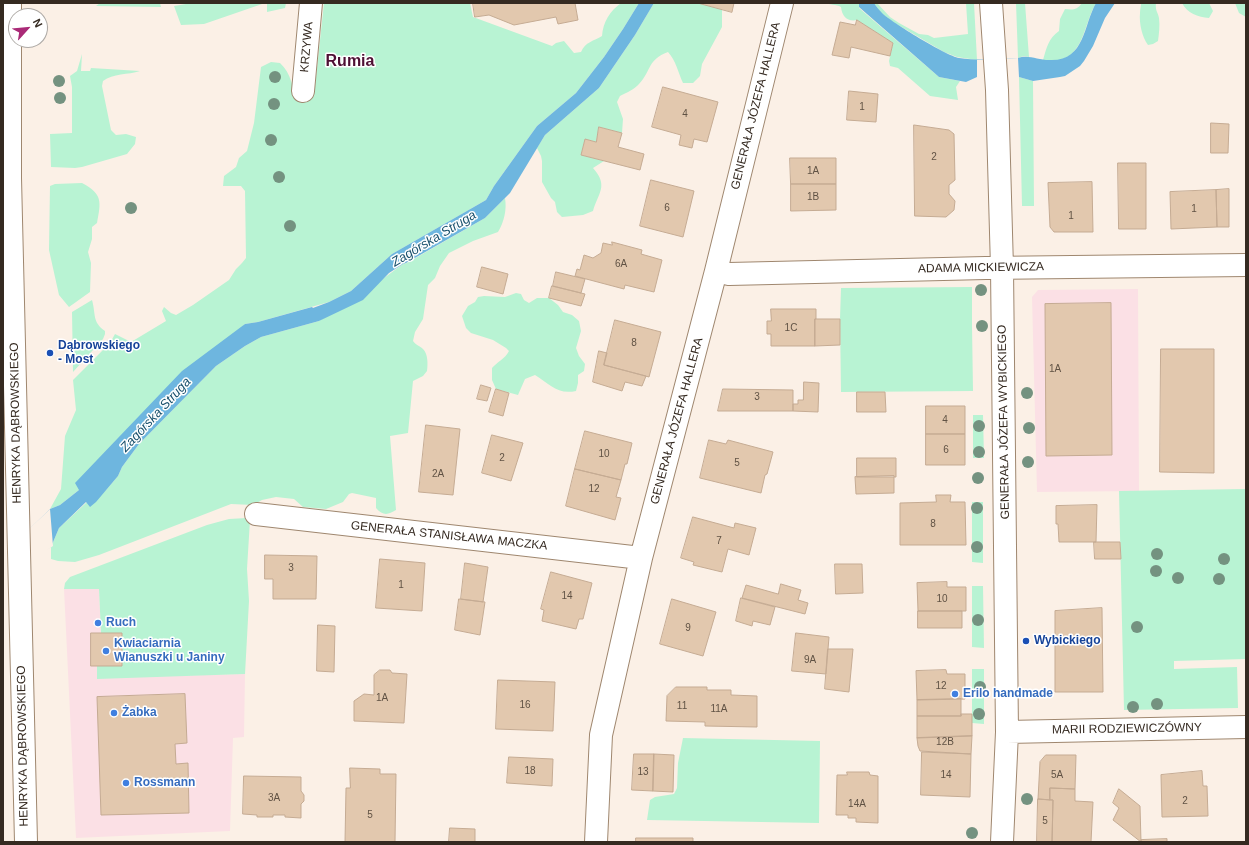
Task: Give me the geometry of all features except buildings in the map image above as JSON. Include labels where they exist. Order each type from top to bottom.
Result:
[{"type":"street","name":"HENRYKA DĄBROWSKIEGO","points":[[10,3],[12,639],[26,842]]},
{"type":"street","name":"KRZYWA","points":[[302,91],[311,3]]},
{"type":"street","name":"GENERAŁA JÓZEFA HALLERA","points":[[596,842],[601,735],[641,558],[716,270],[782,3]]},
{"type":"street","name":"GENERAŁA JÓZEFA WYBICKIEGO","points":[[991,3],[997,90],[1002,268],[1007,732],[1002,842]]},
{"type":"street","name":"ADAMA MICKIEWICZA","points":[[716,270],[729,274],[1002,268],[1246,265]]},
{"type":"street","name":"GENERAŁA STANISŁAWA MACZKA","points":[[256,514],[641,558]]},
{"type":"street","name":"MARII RODZIEWICZÓWNY","points":[[1007,732],[1246,727]]},
{"type":"shaded area","points":[[1138,289],[1139,491],[1037,492],[1032,297],[1038,290]]},
{"type":"shaded area","points":[[64,589],[99,589],[101,633],[122,633],[123,677],[245,674],[244,737],[233,738],[230,831],[76,838]]},
{"type":"green space","points":[[100,3],[160,3],[161,7],[96,6]]},
{"type":"green space","points":[[186,3],[265,3],[204,24],[181,25],[174,6]]},
{"type":"green space","points":[[267,3],[286,3],[285,8],[267,12]]},
{"type":"green space","points":[[324,3],[470,3],[473,17],[552,46],[556,43],[564,41],[574,53],[581,52],[587,44],[602,36],[608,17],[621,3],[639,3],[604,57],[576,93],[537,126],[494,186],[486,200],[392,254],[351,291],[329,302],[258,322],[245,324],[79,490],[60,505],[50,509],[61,489],[65,436],[76,410],[73,380],[110,343],[115,334],[131,342],[166,321],[162,311],[164,307],[176,315],[193,305],[229,280],[246,258],[245,191],[241,186],[223,186],[224,176],[236,167],[239,158],[247,151],[254,123],[261,67],[271,62],[280,63],[287,72],[299,100],[307,101],[314,96]]},
{"type":"green space","points":[[654,3],[698,3],[722,9],[722,27],[702,64],[700,76],[693,83],[683,83],[675,63],[668,52],[656,58],[637,86],[620,96],[617,102],[623,119],[622,133],[599,127],[596,142],[585,139],[581,155],[604,161],[593,168],[598,174],[601,190],[593,211],[583,215],[562,217],[557,212],[555,202],[542,182],[542,161],[537,148],[545,135],[599,88],[635,35]]},
{"type":"green space","points":[[824,3],[859,3],[859,8],[939,77],[960,81],[956,87],[958,100],[930,96],[898,68],[890,66],[889,61],[893,43],[857,20],[846,18],[841,7]]},
{"type":"green space","points":[[874,3],[877,3],[890,17],[899,23],[919,34],[928,35],[934,38],[968,34],[966,3],[974,3],[977,60],[957,57],[944,52],[893,22],[881,13]]},
{"type":"green space","points":[[1016,3],[1025,3],[1029,57],[1024,56],[1018,58]]},
{"type":"green space","points":[[1082,3],[1096,3],[1080,43],[1067,57],[1056,61],[1043,60],[1050,40],[1059,31],[1060,19],[1065,9],[1075,9]]},
{"type":"green space","points":[[1141,3],[1156,3],[1156,10],[1159,18],[1159,30],[1158,41],[1153,44],[1148,45],[1141,30]]},
{"type":"green space","points":[[1182,3],[1209,3],[1213,11],[1209,18],[1201,17],[1190,12]]},
{"type":"green space","points":[[1235,3],[1246,3],[1246,17],[1239,13]]},
{"type":"green space","points":[[82,54],[81,71],[90,71],[91,68],[140,71],[107,78],[103,81],[102,86],[111,130],[116,135],[126,134],[136,137],[135,144],[127,154],[82,167],[51,167],[50,134],[72,133],[72,87],[70,76],[77,71]]},
{"type":"green space","points":[[1019,77],[1033,81],[1034,206],[1022,206]]},
{"type":"green space","points":[[82,183],[94,191],[100,204],[97,223],[92,227],[92,239],[88,252],[91,263],[90,292],[69,307],[59,295],[49,250],[50,186],[55,184]]},
{"type":"green space","points":[[505,198],[506,207],[502,224],[498,232],[473,241],[449,253],[440,266],[435,278],[428,285],[423,319],[415,332],[413,341],[423,349],[427,356],[427,371],[423,376],[413,381],[408,433],[390,436],[396,510],[388,514],[383,513],[376,508],[376,498],[352,493],[349,494],[343,502],[326,509],[303,507],[294,499],[276,497],[262,500],[253,505],[231,504],[99,555],[75,562],[51,559],[51,547],[59,528],[87,502],[106,490],[118,476],[122,467],[139,444],[216,366],[261,337],[319,321],[403,264],[485,218]]},
{"type":"green space","points":[[972,287],[973,391],[841,392],[841,288]]},
{"type":"green space","points":[[516,293],[521,294],[524,300],[529,303],[537,298],[549,298],[558,305],[563,312],[572,315],[579,321],[581,331],[576,348],[579,356],[585,364],[584,371],[578,375],[576,391],[569,392],[559,390],[535,375],[525,379],[518,395],[496,389],[492,380],[492,368],[509,351],[493,340],[471,333],[466,328],[462,316],[468,306],[475,302],[478,297],[505,297]]},
{"type":"green space","points":[[92,300],[96,321],[105,331],[105,334],[103,339],[73,372],[72,312]]},
{"type":"green space","points":[[973,415],[983,415],[984,458],[973,458]]},
{"type":"green space","points":[[1246,489],[1246,659],[1174,661],[1174,669],[1237,667],[1238,708],[1124,710],[1119,491]]},
{"type":"green space","points":[[972,502],[983,502],[983,563],[972,562]]},
{"type":"green space","points":[[247,518],[250,520],[247,569],[249,601],[245,674],[97,679],[97,666],[122,666],[122,633],[101,633],[99,589],[64,589],[65,583],[70,577],[207,525],[229,519]]},
{"type":"green space","points":[[972,586],[983,586],[984,648],[972,647]]},
{"type":"green space","points":[[972,669],[984,669],[984,724],[972,723]]},
{"type":"green space","points":[[683,738],[820,741],[819,823],[647,820],[650,800],[655,797],[674,794],[677,788],[678,763]]},
{"type":"water","name":"Zagórska Struga","points":[[639,3],[654,3],[635,35],[599,88],[545,135],[510,193],[485,218],[389,273],[363,300],[319,321],[261,337],[216,366],[139,444],[122,467],[118,476],[96,502],[90,507],[86,502],[59,528],[51,547],[3,576],[15,550],[15,543],[50,509],[60,505],[79,490],[75,483],[182,371],[245,324],[258,322],[312,307],[313,308],[351,291],[392,254],[486,200],[494,186],[537,126],[576,93],[604,57]]},
{"type":"water","points":[[859,3],[874,3],[882,13],[896,24],[919,38],[959,58],[988,60],[1029,57],[1049,60],[1061,59],[1070,55],[1076,49],[1085,32],[1096,3],[1115,3],[1105,18],[1093,46],[1084,61],[1080,66],[1065,76],[1033,81],[1019,77],[977,77],[966,82],[939,77],[859,7]]},
{"type":"pier","points":[[1018,58],[1019,77],[977,77],[977,60]]},
{"type":"pier","points":[[50,509],[53,546],[32,561],[3,578],[3,555],[13,549],[13,544]]},
{"type":"place","name":"Dąbrowskiego - Most","points":[[50,353]]},
{"type":"place","name":"Ruch","points":[[98,623]]},
{"type":"place","name":"Wybickiego","points":[[1026,641]]},
{"type":"place","name":"Kwiaciarnia Wianuszki u Janiny","points":[[106,651]]},
{"type":"place","name":"Erilo handmade","points":[[955,694]]},
{"type":"place","name":"Żabka","points":[[114,713]]},
{"type":"place","name":"Rossmann","points":[[126,783]]},
{"type":"district","name":"Rumia","points":[[350,62]]}]
